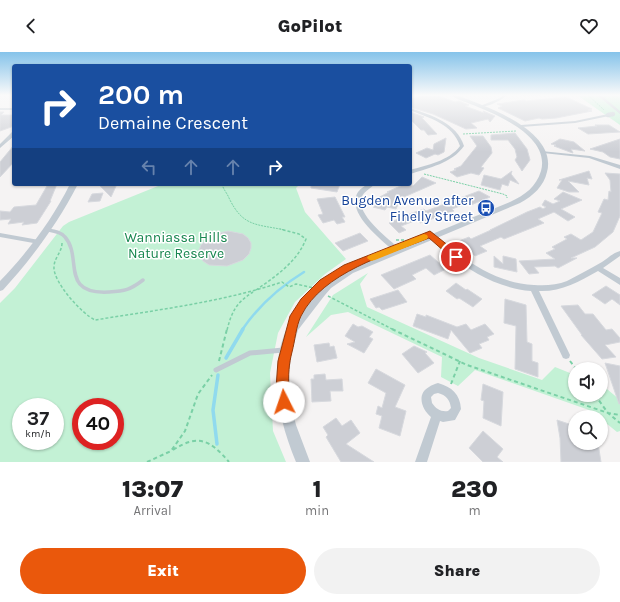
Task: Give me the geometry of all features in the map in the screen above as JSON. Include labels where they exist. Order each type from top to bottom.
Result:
[{"type":"street","points":[[412,171],[452,157],[460,150],[462,146],[458,134],[453,130],[421,114]]},
{"type":"street","points":[[303,462],[290,432],[284,402],[283,388],[286,350],[292,329],[319,290],[328,285],[348,269],[395,246],[431,236],[504,206],[535,191],[546,170],[543,152],[535,139],[501,114]]},
{"type":"street","points":[[521,129],[575,122],[609,114]]},
{"type":"street","points":[[0,147],[12,135]]},
{"type":"street","points":[[543,152],[590,157],[620,167]]},
{"type":"street","points":[[0,287],[48,230],[62,208],[73,186]]},
{"type":"street","points":[[368,186],[359,194],[357,200],[359,208],[365,219],[395,246]]},
{"type":"street","points":[[0,235],[39,242]]},
{"type":"street","points":[[431,236],[456,257],[477,271],[518,286],[533,288],[552,287],[567,284],[620,253]]},
{"type":"street","points":[[597,267],[620,282]]},
{"type":"street","points":[[533,288],[566,355]]},
{"type":"street","points":[[438,388],[447,391],[454,399],[456,409],[454,413],[447,417],[437,415],[429,408],[426,398],[430,391],[438,388]]},
{"type":"street","points":[[421,462],[437,415]]},
{"type":"lane","points":[[48,230],[59,230],[64,235],[72,255],[77,278],[81,285],[87,289],[96,292],[131,289],[143,280]]},
{"type":"lane","points":[[216,370],[224,368],[244,355],[253,352],[265,350],[286,350]]},
{"type":"path","points":[[463,137],[462,134],[521,129]]},
{"type":"path","points":[[418,172],[503,194],[507,198],[504,200],[504,206]]},
{"type":"path","points":[[171,451],[185,431],[198,394],[216,370],[226,338],[230,318],[240,301],[275,277],[304,248],[306,239],[299,233],[256,226],[247,221],[237,213],[222,186]]},
{"type":"path","points":[[61,237],[62,249],[54,264],[55,276],[88,317],[95,320],[256,291],[282,282],[289,287],[296,284],[319,290],[394,330],[460,361],[599,410]]},
{"type":"path","points":[[395,246],[404,240]]},
{"type":"path","points":[[447,391],[460,361]]},
{"type":"path","points":[[608,413],[620,415]]},
{"type":"path","points":[[608,413],[620,423]]},
{"type":"path","points":[[147,462],[171,451],[181,444],[196,439],[211,444],[220,450],[228,462]]},
{"type":"green space","points":[[604,114],[620,114],[620,125]]},
{"type":"green space","name":"Wanniassa Hills Nature Reserve","points":[[158,186],[298,186],[296,188],[305,212],[346,259],[325,274],[295,302],[278,333],[270,373],[273,431],[286,462],[0,462],[0,303],[15,288],[63,226],[69,222]]},
{"type":"green space","points":[[368,273],[360,284],[367,307],[479,358],[542,380],[555,367],[568,372],[568,402],[608,402],[608,390],[620,400],[620,431],[617,432],[608,425],[608,410],[589,410],[475,370],[458,386],[441,377],[442,357],[348,312],[331,315],[306,337],[333,295]]},
{"type":"building","points":[[0,114],[12,115],[12,127],[0,131]]},
{"type":"building","points":[[412,114],[424,117],[422,118],[437,134],[428,135],[424,130],[421,130],[412,121]]},
{"type":"building","points":[[433,114],[491,114],[495,116],[490,122],[488,119],[471,123],[477,128],[466,129]]},
{"type":"building","points":[[511,114],[576,114],[556,118],[539,118],[525,121]]},
{"type":"building","points":[[595,125],[609,125],[620,132],[588,134],[578,128],[597,126]]},
{"type":"building","points":[[515,133],[527,149],[530,160],[522,171],[515,160],[517,157],[515,149],[508,140],[491,140],[491,135]]},
{"type":"building","points":[[470,136],[483,136],[491,147],[492,153],[481,167],[484,168],[479,175],[471,173],[457,177],[450,172],[461,166],[477,146]]},
{"type":"building","points":[[446,138],[444,152],[438,155],[435,154],[426,158],[416,153],[427,148],[433,150],[434,144]]},
{"type":"building","points":[[560,139],[574,142],[585,151],[571,149],[573,153],[551,144]]},
{"type":"building","points":[[620,139],[620,159],[610,157],[603,152],[590,149]]},
{"type":"building","points":[[12,147],[12,164],[0,177],[0,162]]},
{"type":"building","points":[[512,171],[511,174],[519,184],[510,180],[508,186],[502,184],[500,190],[481,185],[484,175],[501,179]]},
{"type":"building","points":[[589,171],[592,179],[587,178],[589,185],[568,181],[579,192],[569,192],[557,188],[562,180],[559,180]]},
{"type":"building","points":[[605,173],[620,174],[620,216],[613,232],[595,247],[571,258],[577,258],[558,268],[555,266],[534,267],[539,273],[529,274],[519,261],[555,259],[546,253],[555,249],[552,247],[567,239],[564,237],[571,234],[581,240],[593,232],[602,213],[598,212],[604,199],[608,200],[609,191],[611,192],[610,180]]},
{"type":"building","points":[[422,177],[436,183],[404,197],[400,200],[396,209],[387,207],[385,210],[373,207],[378,198],[389,192],[387,192],[400,186],[413,186]]},
{"type":"building","points":[[47,186],[56,186],[51,201],[37,223],[22,225],[24,222],[8,224],[11,219],[0,220],[0,211],[10,212],[14,207],[36,205]]},
{"type":"building","points":[[100,186],[116,186],[111,197]]},
{"type":"building","points":[[311,186],[339,186],[337,192],[311,188]]},
{"type":"building","points":[[479,191],[490,197],[471,205],[468,203],[452,209],[454,211],[420,223],[417,220],[401,226],[406,230],[399,233],[389,223],[412,213],[424,209],[426,211]]},
{"type":"building","points":[[563,192],[582,200],[561,209],[575,217],[568,221],[554,212],[538,219],[544,223],[504,239],[501,237],[480,246],[487,251],[475,256],[459,241],[469,237],[471,239],[540,207],[543,209],[546,207],[542,205],[545,200],[553,204],[560,201],[554,199]]},
{"type":"building","points":[[103,193],[100,201],[88,202],[92,194]]},
{"type":"building","points":[[335,197],[345,217],[342,217],[345,222],[337,224],[334,220],[323,223],[318,215],[323,214],[317,199]]},
{"type":"building","points":[[228,231],[243,234],[248,238],[251,243],[249,254],[243,260],[227,266],[209,265],[203,261],[199,250],[201,245],[212,235]]},
{"type":"building","points":[[360,233],[368,241],[343,251],[335,243]]},
{"type":"building","points":[[430,255],[446,269],[434,275],[426,268],[412,275],[416,279],[394,289],[381,275]]},
{"type":"building","points":[[494,256],[503,264],[503,256],[516,259],[517,272],[494,267]]},
{"type":"building","points":[[456,283],[482,299],[473,307],[459,298],[457,299],[446,291]]},
{"type":"building","points":[[606,286],[620,295],[620,305],[612,299],[605,304],[592,295]]},
{"type":"building","points":[[398,290],[407,302],[382,310],[379,307],[376,308],[370,299]]},
{"type":"building","points":[[505,299],[526,305],[527,342],[532,344],[532,361],[538,363],[538,377],[515,369],[516,326],[504,323]]},
{"type":"building","points":[[578,305],[585,314],[593,314],[606,330],[612,329],[620,338],[620,342],[605,345],[616,357],[602,359],[581,335],[561,306]]},
{"type":"building","points":[[417,314],[426,317],[426,315],[457,327],[466,324],[471,330],[485,324],[494,334],[487,337],[489,340],[479,344],[482,348],[470,353],[451,330],[448,339],[413,326]]},
{"type":"building","points":[[353,324],[358,327],[362,326],[373,332],[369,337],[373,339],[364,353],[347,344],[355,342],[345,336]]},
{"type":"building","points":[[329,343],[330,347],[334,346],[337,358],[317,362],[314,345]]},
{"type":"building","points":[[414,346],[427,352],[425,353],[434,363],[418,373],[402,354]]},
{"type":"building","points":[[608,364],[620,366],[619,404],[608,372]]},
{"type":"building","points":[[376,369],[405,385],[395,407],[406,411],[400,436],[379,428],[382,416],[376,414],[378,406],[382,408],[386,393],[368,383]]},
{"type":"building","points":[[325,374],[326,380],[342,379],[343,391],[330,391],[331,401],[312,402],[311,379],[314,379],[314,375]]},
{"type":"building","points":[[483,384],[503,392],[501,426],[483,418],[484,401],[481,400]]},
{"type":"building","points":[[336,418],[342,426],[351,420],[360,433],[346,444],[374,462],[341,462],[326,437],[328,435],[323,427]]},
{"type":"building","points":[[557,420],[568,424],[568,450],[599,450],[601,462],[561,462],[560,438]]},
{"type":"building","points":[[483,431],[503,449],[497,457],[503,462],[483,462],[469,448]]},
{"type":"waterway","points":[[242,330],[262,305],[286,284],[304,272]]},
{"type":"waterway","points":[[226,358],[243,329]]},
{"type":"waterway","points":[[217,444],[213,410],[218,375]]},
{"type":"slow traffic","points":[[371,258],[424,237]]},
{"type":"place","name":"Bugden Avenue after Fihelly Street","points":[[486,208]]},
{"type":"route","points":[[284,402],[284,361],[287,344],[296,316],[305,302],[323,282],[347,268],[430,234],[456,257]]}]
